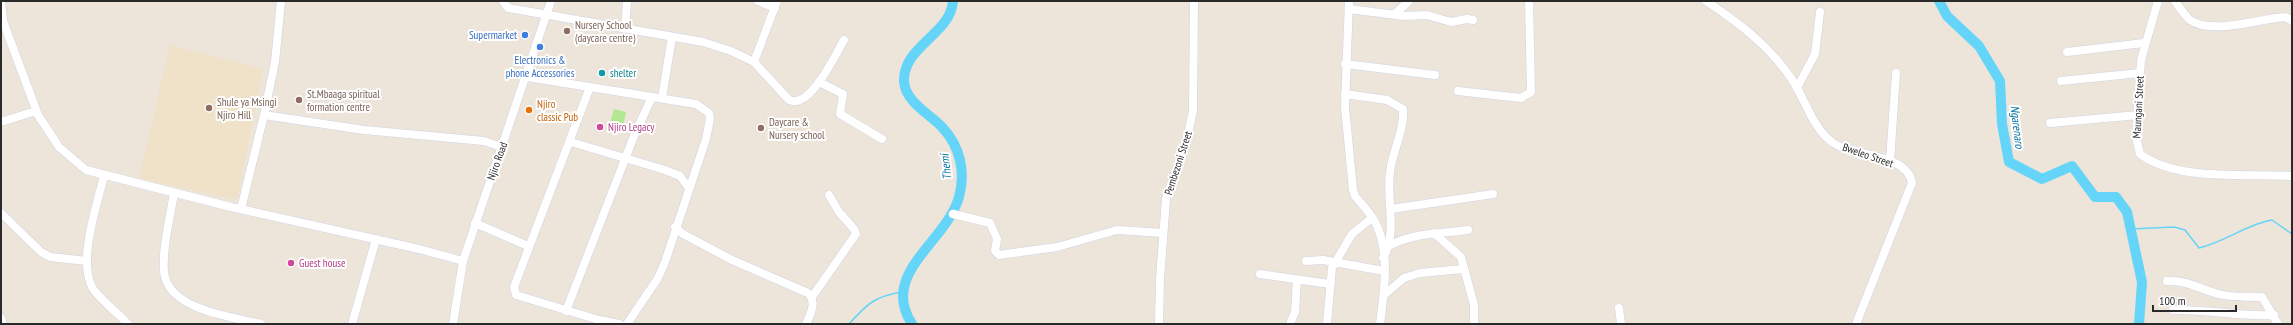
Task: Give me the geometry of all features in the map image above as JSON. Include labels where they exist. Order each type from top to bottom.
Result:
[{"type":"street","points":[[1,1],[5,39],[36,111],[59,147],[86,170],[104,176],[174,193],[376,239],[463,261]]},
{"type":"street","points":[[241,209],[264,115],[275,62],[281,1]]},
{"type":"street","points":[[503,1],[508,8],[547,16],[703,42],[737,54],[754,62],[789,100],[794,103],[799,102],[809,94],[819,82],[844,40]]},
{"type":"street","name":"Njiro Road","points":[[454,324],[463,261],[527,77],[551,1]]},
{"type":"street","points":[[625,28],[627,1]]},
{"type":"street","points":[[754,62],[776,4],[758,1]]},
{"type":"street","name":"Pembezoni Street","points":[[1160,324],[1163,233],[1166,199],[1186,143],[1193,111],[1194,1]]},
{"type":"street","points":[[1395,14],[1409,1]]},
{"type":"street","points":[[1458,91],[1521,98],[1531,92],[1528,1]]},
{"type":"street","name":"Bweleo Street","points":[[1706,1],[1764,45],[1779,61],[1797,88],[1820,128],[1832,142],[1890,161],[1908,172],[1912,183],[1856,324]]},
{"type":"street","name":"Maungani Street","points":[[2158,1],[2144,43],[2140,72],[2136,147],[2140,154],[2148,160],[2162,166],[2191,172],[2292,176]]},
{"type":"street","points":[[2175,1],[2182,12],[2192,21],[2210,26],[2286,17],[2292,21]]},
{"type":"street","points":[[1380,324],[1384,295],[1384,271],[1379,231],[1372,218],[1355,196],[1352,186],[1345,125],[1349,5],[1395,14],[1427,15],[1451,22],[1467,19],[1473,20]]},
{"type":"street","points":[[1797,88],[1814,54],[1820,12]]},
{"type":"street","points":[[662,98],[672,37]]},
{"type":"street","points":[[2066,52],[2144,43]]},
{"type":"street","points":[[1346,64],[1435,75]]},
{"type":"street","points":[[2061,82],[2140,72]]},
{"type":"street","points":[[1890,161],[1896,73]]},
{"type":"street","points":[[527,77],[662,98],[701,106],[708,113],[710,119],[706,139],[688,187],[665,262],[658,278],[627,324]]},
{"type":"street","points":[[819,82],[843,94],[840,114],[882,138]]},
{"type":"street","points":[[590,87],[571,142],[548,197],[541,220],[528,246],[514,287],[516,295],[566,311],[619,324]]},
{"type":"street","points":[[1345,94],[1388,100],[1403,109],[1390,173],[1391,209],[1389,246],[1383,258]]},
{"type":"street","points":[[566,311],[625,157],[652,97]]},
{"type":"street","points":[[1,122],[36,111]]},
{"type":"street","points":[[264,115],[364,130],[484,141],[502,147]]},
{"type":"street","points":[[2050,122],[2138,115]]},
{"type":"street","points":[[571,142],[625,157],[674,174],[685,180],[688,187]]},
{"type":"street","points":[[104,176],[87,261],[88,278],[93,288],[128,324]]},
{"type":"street","points":[[174,193],[164,273],[169,285],[179,298],[196,307],[261,324]]},
{"type":"street","points":[[1391,209],[1494,194]]},
{"type":"street","points":[[806,324],[813,303],[812,297],[856,234],[854,229],[839,212],[829,195]]},
{"type":"street","points":[[1,213],[41,252],[50,257],[87,261]]},
{"type":"street","points":[[953,214],[990,223],[997,239],[995,251],[999,255],[1044,250],[1117,230],[1163,233]]},
{"type":"street","points":[[1327,324],[1332,268],[1352,234],[1372,218]]},
{"type":"street","points":[[475,223],[528,246]]},
{"type":"street","points":[[675,227],[683,234],[721,254],[800,289],[812,297]]},
{"type":"street","points":[[1389,246],[1408,238],[1434,233],[1468,230]]},
{"type":"street","points":[[1434,233],[1460,256],[1474,305],[1474,324]]},
{"type":"street","points":[[352,324],[376,239]]},
{"type":"street","points":[[1306,261],[1316,259],[1384,271]]},
{"type":"street","points":[[1384,295],[1404,278],[1420,273],[1463,269]]},
{"type":"street","points":[[1260,274],[1330,284]]},
{"type":"street","points":[[1290,324],[1295,312],[1297,280]]},
{"type":"street","points":[[2167,281],[2182,280],[2218,294],[2234,297],[2262,297],[2278,324]]},
{"type":"street","points":[[1619,308],[1621,324]]},
{"type":"street","points":[[2173,310],[2206,310],[2239,316],[2274,315]]},
{"type":"street","points":[[1,318],[3,324]]},
{"type":"shaded area","points":[[170,45],[263,69],[237,200],[139,178]]},
{"type":"green space","points":[[614,109],[626,112],[623,127],[610,123]]},
{"type":"waterway","name":"Themi","points":[[912,324],[904,306],[904,289],[909,274],[918,259],[952,214],[959,197],[962,178],[960,160],[953,142],[942,127],[913,101],[905,88],[904,81],[906,69],[911,58],[944,22],[950,12],[953,1]]},
{"type":"waterway","name":"Ngarenaro","points":[[1939,1],[1947,16],[1979,46],[2000,81],[2002,124],[2009,162],[2042,179],[2072,166],[2095,197],[2116,197],[2127,212],[2142,282],[2139,324]]},
{"type":"waterway","points":[[2130,229],[2174,227],[2185,230],[2199,248],[2218,242],[2254,225],[2272,220],[2292,234]]},
{"type":"waterway","points":[[849,324],[872,302],[885,296],[902,292]]},
{"type":"place","name":"Nursery School (daycare centre)","points":[[567,31]]},
{"type":"place","name":"Supermarket","points":[[525,35]]},
{"type":"place","name":"Electronics & phone Accessories","points":[[540,47]]},
{"type":"place","name":"shelter","points":[[602,73]]},
{"type":"place","name":"St.Mbaaga spiritual formation centre","points":[[299,100]]},
{"type":"place","name":"Shule ya Msingi Njiro Hill","points":[[209,108]]},
{"type":"place","name":"Njiro classic Pub","points":[[529,110]]},
{"type":"place","name":"Njiro Legacy","points":[[600,127]]},
{"type":"place","name":"Daycare & Nursery school","points":[[761,128]]},
{"type":"place","name":"Guest house","points":[[291,263]]}]
